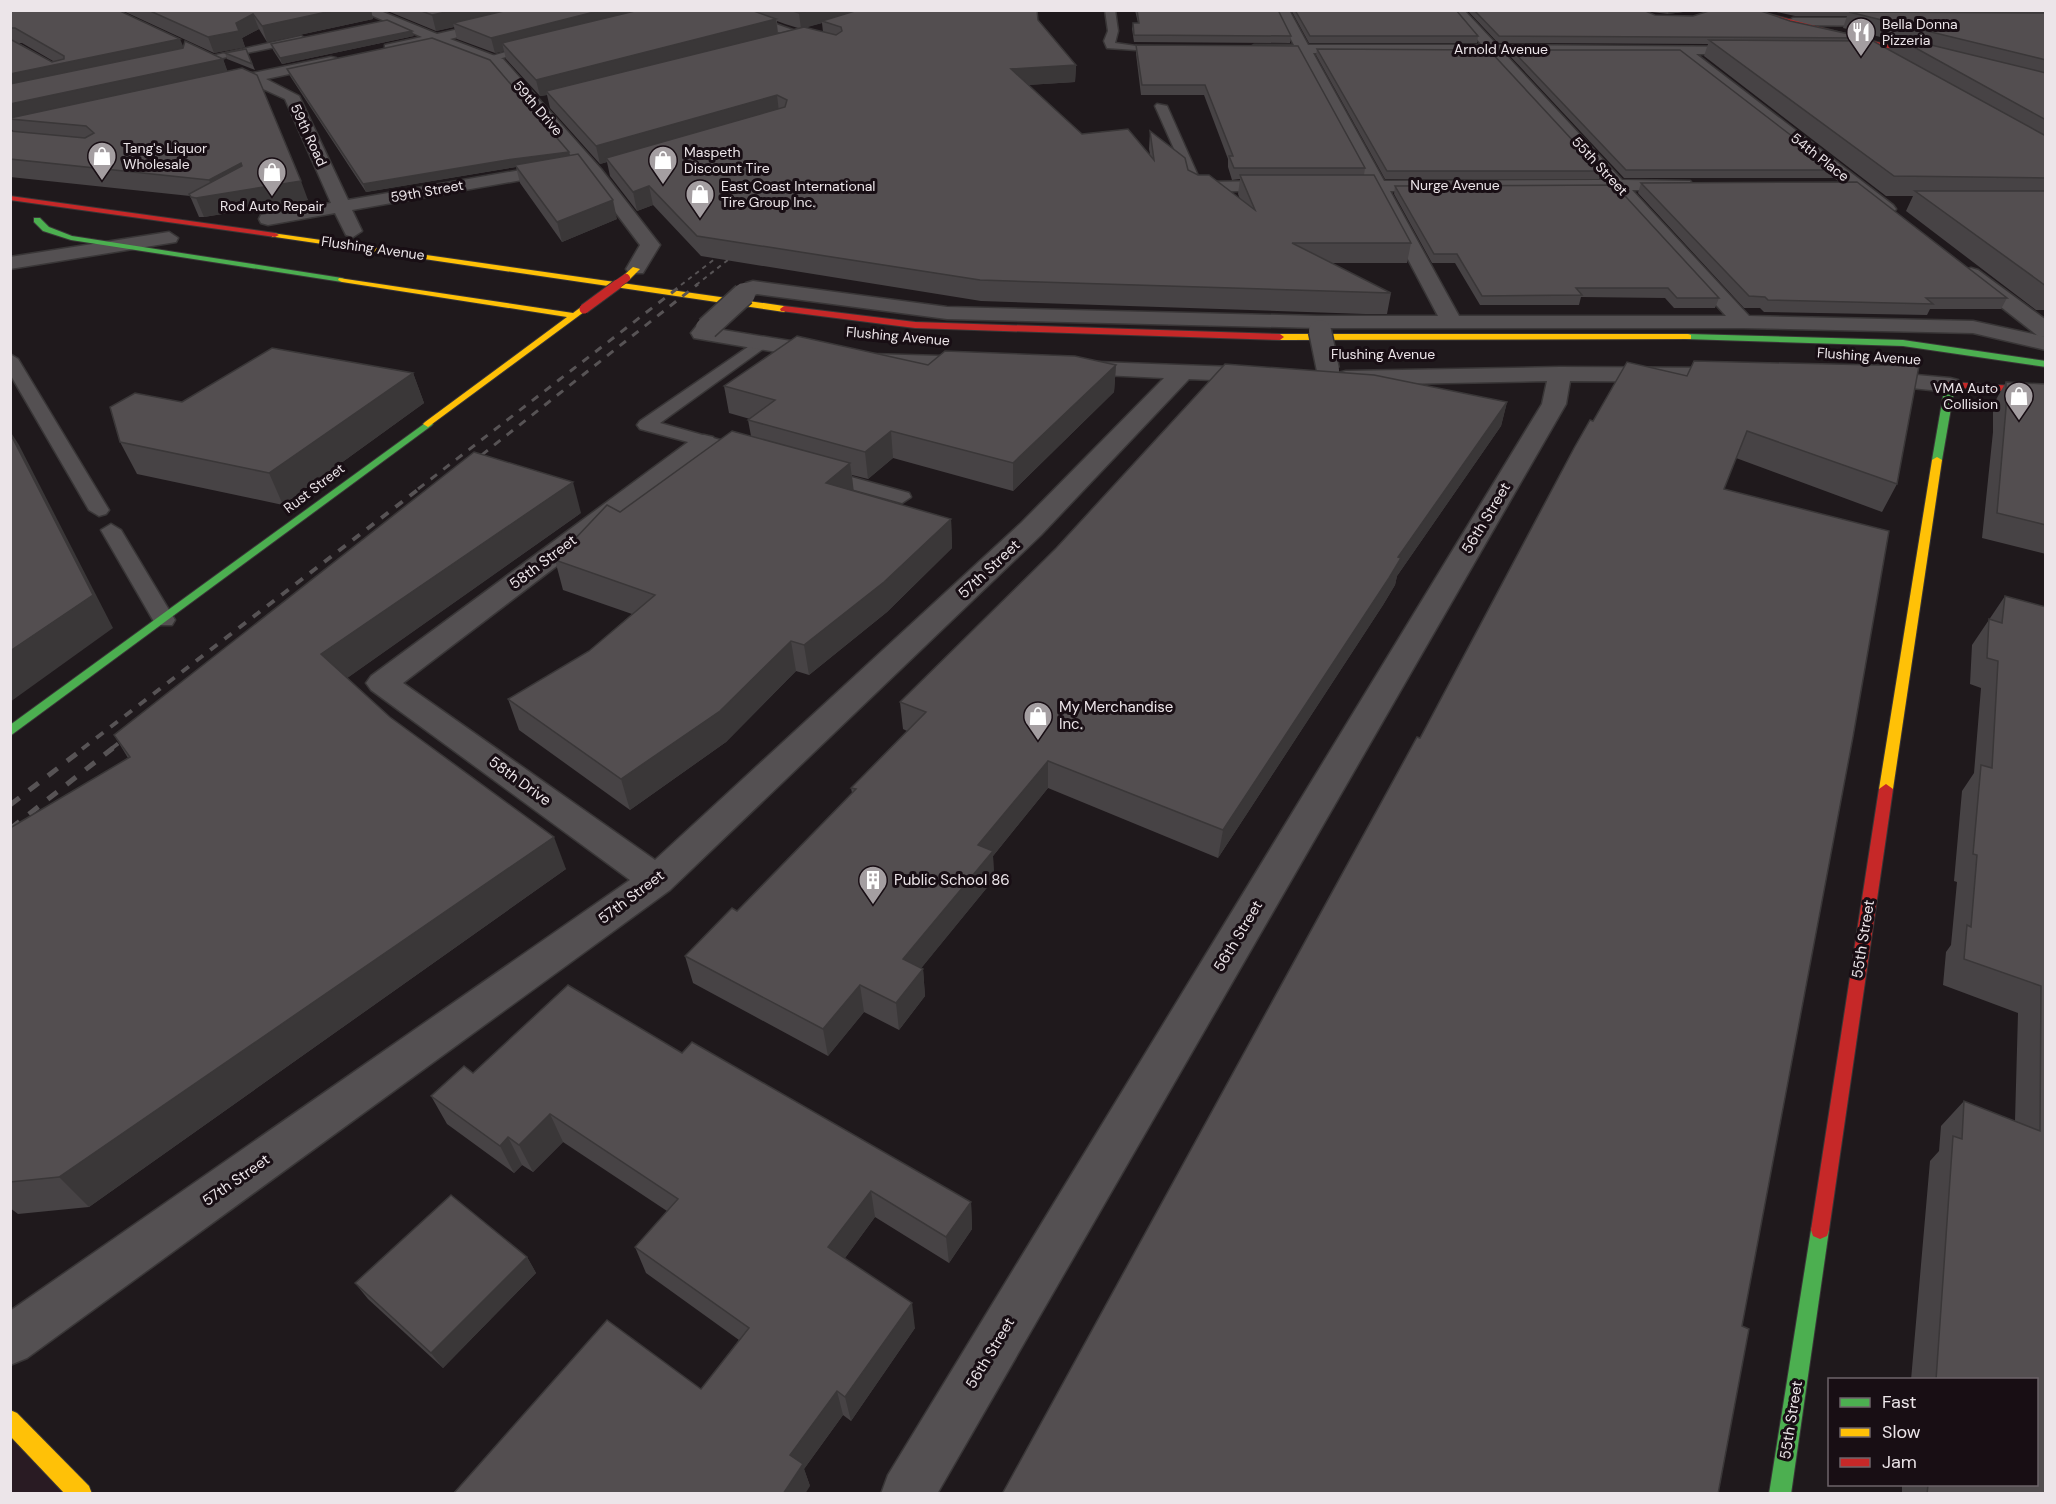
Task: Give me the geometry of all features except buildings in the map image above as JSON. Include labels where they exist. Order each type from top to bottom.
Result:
[{"type":"main road","points":[[1746,10],[1946,61]]},
{"type":"main road","points":[[10,205],[17,199]]},
{"type":"main road","name":"Flushing Avenue","points":[[17,199],[760,306],[915,326],[1332,339],[1663,337],[1815,339],[1903,343],[2046,364]]},
{"type":"main road","points":[[98,210],[218,213]]},
{"type":"main road","points":[[19,217],[178,238]]},
{"type":"main road","points":[[263,218],[310,225]]},
{"type":"main road","points":[[37,220],[46,229],[57,233],[121,245],[579,313]]},
{"type":"main road","points":[[332,228],[359,232]]},
{"type":"main road","name":"Flushing Avenue","points":[[288,251],[799,325]]},
{"type":"main road","points":[[613,266],[631,273]]},
{"type":"main road","name":"Rust Street","points":[[10,732],[631,273]]},
{"type":"main road","name":"Flushing Avenue","points":[[888,336],[950,340]]},
{"type":"main road","name":"Flushing Avenue","points":[[1568,363],[1772,351],[1887,355],[2046,377]]},
{"type":"main road","name":"Flushing Avenue","points":[[1309,353],[1327,370]]},
{"type":"main road","points":[[1950,385],[2046,391]]},
{"type":"main road","name":"55th Street","points":[[1780,1494],[1922,545],[1950,385]]},
{"type":"main road","points":[[10,1420],[81,1494]]},
{"type":"street","name":"59th Drive","points":[[365,10],[498,62],[542,103],[650,245],[631,273]]},
{"type":"street","points":[[378,51],[562,10]]},
{"type":"street","points":[[721,10],[811,36],[778,42]]},
{"type":"street","points":[[1282,10],[1450,320]]},
{"type":"street","name":"55th Street","points":[[1457,10],[1743,322]]},
{"type":"street","points":[[1793,22],[1907,22]]},
{"type":"street","points":[[1847,51],[1870,51],[1887,46]]},
{"type":"street","name":"Arnold Avenue","points":[[1238,49],[1764,50]]},
{"type":"street","name":"54th Place","points":[[1680,49],[1905,222]]},
{"type":"street","points":[[1870,51],[1891,63]]},
{"type":"street","name":"59th Road","points":[[202,55],[291,96],[343,206],[359,232]]},
{"type":"street","points":[[198,90],[344,58]]},
{"type":"street","name":"59th Street","points":[[263,218],[591,169],[611,168]]},
{"type":"street","name":"Nurge Avenue","points":[[1197,187],[1697,185]]},
{"type":"street","points":[[1826,185],[1857,185]]},
{"type":"street","points":[[1880,203],[1904,203]]},
{"type":"street","points":[[10,263],[178,238]]},
{"type":"street","points":[[1956,262],[2046,331]]},
{"type":"street","name":"Flushing Avenue","points":[[997,365],[870,361],[702,333],[753,287],[947,313],[1319,326],[1450,320],[1743,322],[1973,327],[2046,344]]},
{"type":"street","points":[[1319,326],[1327,370]]},
{"type":"street","name":"Flushing Avenue","points":[[1327,370],[1421,379],[1568,363],[1758,376]]},
{"type":"street","name":"56th Street","points":[[907,1494],[1554,404],[1568,363]]},
{"type":"street","points":[[1044,367],[1285,376]]},
{"type":"street","name":"57th Street","points":[[10,1341],[657,880],[1031,529],[1183,372]]},
{"type":"street","name":"Flushing Avenue","points":[[1850,377],[1950,385]]},
{"type":"street","name":"58th Street","points":[[382,683],[704,442]]},
{"type":"street","name":"58th Drive","points":[[382,683],[657,880]]},
{"type":"lane","points":[[1110,10],[1111,46],[1138,48]]},
{"type":"lane","points":[[366,26],[391,20]]},
{"type":"lane","points":[[202,55],[310,37]]},
{"type":"lane","points":[[490,58],[544,45]]},
{"type":"lane","points":[[1161,106],[1197,187]]},
{"type":"lane","points":[[737,451],[646,425],[761,343]]},
{"type":"lane","points":[[10,359],[99,510]]},
{"type":"lane","points":[[803,469],[902,497]]},
{"type":"lane","points":[[111,530],[164,620]]},
{"type":"shaded area","points":[[11,1410],[87,1493],[11,1493]]},
{"type":"railway","points":[[681,285],[729,248]]},
{"type":"railway","points":[[696,285],[742,249]]},
{"type":"railway","points":[[418,489],[683,284]]},
{"type":"railway","points":[[469,465],[698,284]]},
{"type":"railway","points":[[82,749],[420,488]]},
{"type":"railway","points":[[111,749],[133,732]]},
{"type":"railway","points":[[10,805],[84,748]]},
{"type":"railway","points":[[10,829],[113,748]]},
{"type":"traffic: fast","points":[[37,220],[46,229],[71,238],[342,280]]},
{"type":"traffic: fast","points":[[1688,337],[1903,343],[2046,364]]},
{"type":"traffic: fast","points":[[1937,460],[1950,385]]},
{"type":"traffic: fast","points":[[10,732],[428,424]]},
{"type":"traffic: fast","points":[[1780,1494],[1820,1230]]},
{"type":"traffic: slow","points":[[275,235],[784,309]]},
{"type":"traffic: slow","points":[[626,278],[636,269]]},
{"type":"traffic: slow","points":[[342,280],[574,316]]},
{"type":"traffic: slow","points":[[428,424],[584,309]]},
{"type":"traffic: slow","points":[[1280,337],[1688,337]]},
{"type":"traffic: slow","points":[[1886,789],[1937,460]]},
{"type":"traffic: slow","points":[[10,1420],[81,1494]]},
{"type":"traffic: jam","points":[[1746,10],[1933,58]]},
{"type":"traffic: jam","points":[[10,198],[275,235]]},
{"type":"traffic: jam","points":[[584,309],[626,278]]},
{"type":"traffic: jam","points":[[784,309],[915,325],[1280,337]]},
{"type":"traffic: jam","points":[[1950,385],[2046,391]]},
{"type":"traffic: jam","points":[[1820,1230],[1886,789]]},
{"type":"place","name":"Bella Donna Pizzeria","points":[[1861,58]]},
{"type":"place","name":"Tang's Liquor Wholesale","points":[[102,182]]},
{"type":"place","name":"Maspeth Discount Tire","points":[[663,186]]},
{"type":"place","name":"Rod Auto Repair","points":[[272,198]]},
{"type":"place","name":"East Coast International Tire Group Inc.","points":[[700,220]]},
{"type":"place","name":"VMA Auto Collision","points":[[2019,422]]},
{"type":"place","name":"My Merchandise Inc.","points":[[1038,742]]},
{"type":"place","name":"Public School 86","points":[[873,906]]}]
